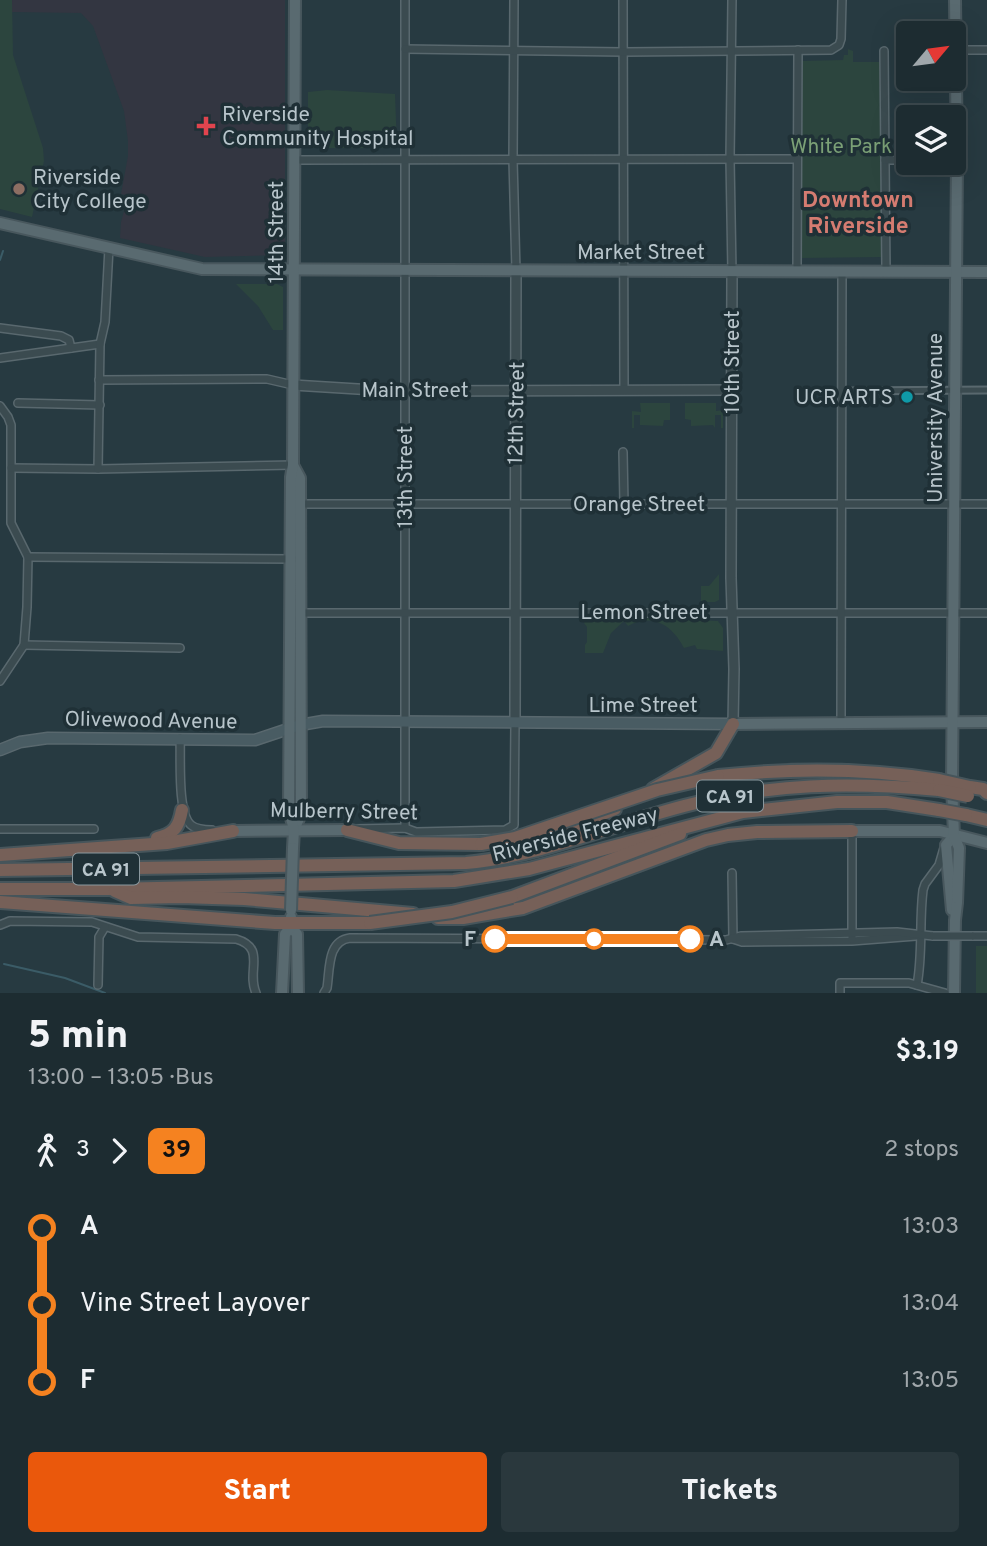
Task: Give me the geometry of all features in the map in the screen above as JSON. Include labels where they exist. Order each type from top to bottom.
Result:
[{"type":"highway","points":[[529,852],[555,833],[626,804],[716,753],[733,724]]},
{"type":"highway","points":[[346,830],[400,843],[481,844],[515,838],[657,790],[718,776],[774,770],[878,772],[969,791],[987,799]]},
{"type":"highway","name":"Riverside Freeway","points":[[0,870],[445,864],[488,861],[529,852],[685,806],[750,792],[838,784],[939,785]]},
{"type":"highway","points":[[969,791],[983,789],[987,793]]},
{"type":"highway","name":"Riverside Freeway","points":[[0,889],[454,881],[529,869],[704,820],[743,812],[837,802],[887,802],[987,820]]},
{"type":"highway","points":[[128,846],[135,841],[170,835],[178,827],[182,810]]},
{"type":"highway","points":[[0,902],[370,923],[452,912],[512,897],[678,835],[704,820]]},
{"type":"highway","points":[[0,855],[167,843],[233,831]]},
{"type":"highway","points":[[112,889],[131,898],[244,899],[463,918],[534,905],[706,840],[728,835],[852,831]]},
{"type":"main road","name":"14th Street","points":[[295,0],[293,465],[300,478],[296,504],[296,559],[302,613],[295,727]]},
{"type":"main road","name":"University Avenue","points":[[955,0],[955,21]]},
{"type":"main road","name":"University Avenue","points":[[955,175],[955,505],[950,840],[951,903],[955,920]]},
{"type":"main road","name":"Market Street","points":[[0,223],[191,268],[987,272]]},
{"type":"main road","name":"14th Street","points":[[282,993],[285,934],[291,920],[294,830],[301,814],[295,727],[291,577],[296,559]]},
{"type":"main road","points":[[291,577],[295,590],[296,612],[302,613]]},
{"type":"main road","name":"Lime Street","points":[[295,727],[323,721],[733,724],[987,722]]},
{"type":"main road","name":"Olivewood Avenue","points":[[0,750],[20,742],[48,738],[255,740],[295,727]]},
{"type":"main road","name":"Mulberry Street","points":[[233,831],[346,830]]},
{"type":"main road","points":[[852,831],[940,831],[950,840],[985,843]]},
{"type":"main road","name":"University Avenue","points":[[950,840],[959,848],[954,993]]},
{"type":"main road","points":[[958,878],[962,874],[965,853],[985,843]]},
{"type":"main road","name":"14th Street","points":[[291,920],[297,934],[298,993]]},
{"type":"street","name":"13th Street","points":[[405,0],[405,828]]},
{"type":"street","name":"12th Street","points":[[514,0],[513,160],[517,390],[514,825]]},
{"type":"street","points":[[623,0],[624,390]]},
{"type":"street","name":"10th Street","points":[[732,0],[730,159],[733,724]]},
{"type":"street","points":[[405,49],[731,52],[836,48],[841,39],[842,0]]},
{"type":"street","points":[[797,271],[798,50]]},
{"type":"street","points":[[966,50],[987,50]]},
{"type":"street","points":[[884,51],[886,272]]},
{"type":"street","points":[[296,160],[797,159]]},
{"type":"street","points":[[886,160],[896,160]]},
{"type":"street","points":[[98,469],[100,344],[105,322],[109,248]]},
{"type":"street","points":[[841,722],[842,272]]},
{"type":"street","points":[[0,328],[61,336],[69,341],[71,348]]},
{"type":"street","points":[[0,358],[100,344]]},
{"type":"street","name":"Main Street","points":[[99,380],[267,379],[306,388],[405,391],[732,390]]},
{"type":"street","points":[[843,391],[987,390]]},
{"type":"street","points":[[18,403],[100,405]]},
{"type":"street","points":[[0,406],[11,425],[11,523],[28,557],[24,645],[0,681]]},
{"type":"street","points":[[623,452],[624,505]]},
{"type":"street","points":[[11,468],[293,465]]},
{"type":"street","name":"Orange Street","points":[[296,504],[987,504]]},
{"type":"street","points":[[28,557],[296,559]]},
{"type":"street","name":"Lemon Street","points":[[302,613],[987,613]]},
{"type":"street","points":[[24,645],[180,648]]},
{"type":"street","points":[[180,738],[182,810]]},
{"type":"street","name":"Mulberry Street","points":[[182,810],[189,824],[194,827],[233,831]]},
{"type":"street","name":"Mulberry Street","points":[[346,830],[505,830],[514,825]]},
{"type":"street","points":[[0,829],[94,829]]},
{"type":"street","points":[[852,831],[852,938]]},
{"type":"street","points":[[917,985],[923,890],[950,840]]},
{"type":"street","points":[[732,873],[733,939]]},
{"type":"street","points":[[2,923],[92,922],[138,937],[244,941],[253,951],[253,987],[256,993]]},
{"type":"street","points":[[98,985],[99,937],[106,927]]},
{"type":"street","points":[[324,993],[332,952],[336,943],[343,939],[987,936]]},
{"type":"street","points":[[840,993],[840,983],[917,985],[945,993]]},
{"type":"shaded area","name":"Riverside Community Hospital","points":[[12,0],[285,0],[285,255],[205,257],[120,238],[128,196],[121,194],[128,141],[124,111],[93,26],[81,13],[12,12]]},
{"type":"green space","points":[[0,0],[12,0],[13,55],[43,148],[44,161],[32,217],[0,209]]},
{"type":"green space","name":"White Park","points":[[848,49],[853,51],[853,62],[882,62],[882,257],[800,258],[802,61],[843,60],[844,55],[848,55]]},
{"type":"green space","points":[[327,90],[395,94],[397,148],[308,148],[308,92]]},
{"type":"green space","points":[[236,284],[277,284],[283,287],[283,330],[273,330],[258,306]]},
{"type":"green space","points":[[640,403],[670,403],[670,420],[664,420],[663,426],[640,425],[640,415],[634,415],[632,428],[632,411],[641,412]]},
{"type":"green space","points":[[685,403],[716,403],[716,411],[723,410],[723,428],[721,415],[715,415],[715,428],[713,425],[691,426],[691,420],[685,419]]},
{"type":"green space","points":[[719,574],[719,600],[701,602],[701,586],[709,586]]},
{"type":"green space","points":[[586,619],[718,621],[723,628],[723,651],[697,649],[695,645],[684,648],[668,628],[646,620],[628,626],[624,621],[611,633],[603,653],[585,653]]},
{"type":"green space","points":[[976,946],[987,946],[987,993],[976,993]]},
{"type":"waterway","points":[[0,260],[3,251]]},
{"type":"waterway","points":[[4,964],[65,978],[105,993]]},
{"type":"bus line","name":"39","points":[[495,939],[690,939]]},
{"type":"place","name":"Riverside Community Hospital","points":[[206,126]]},
{"type":"place","name":"Riverside City College","points":[[19,189]]},
{"type":"place","name":"UCR ARTS","points":[[907,397]]},
{"type":"place","name":"F","points":[[495,939]]},
{"type":"place","name":"A","points":[[690,939]]},
{"type":"district","name":"Downtown Riverside","points":[[858,212]]}]
